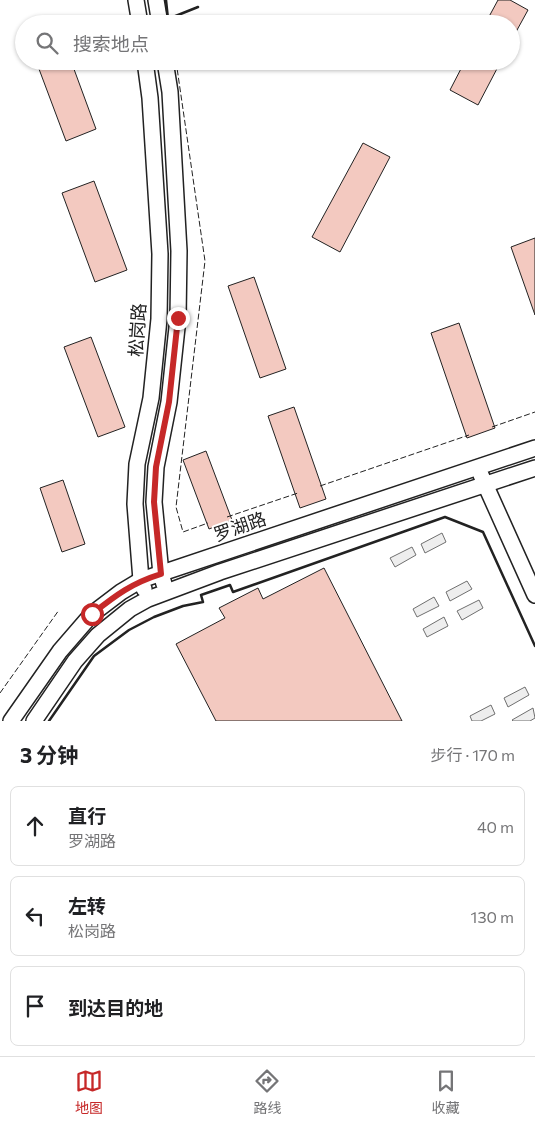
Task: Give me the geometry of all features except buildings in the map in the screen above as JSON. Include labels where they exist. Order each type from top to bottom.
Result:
[{"type":"street","points":[[136,0],[138,15]]},
{"type":"street","points":[[156,0],[158,15]]},
{"type":"street","name":"松岗路","points":[[146,70],[150,98],[160,254],[160,319],[152,388],[137,464],[135,504],[142,580],[148,600]]},
{"type":"street","points":[[166,70],[170,92],[179,251],[178,318],[169,402],[156,467],[154,502],[161,574],[167,592]]},
{"type":"street","name":"罗湖路","points":[[11,721],[60,651],[92,614],[121,592],[142,580],[535,448]]},
{"type":"street","points":[[478,467],[535,595]]},
{"type":"street","points":[[34,721],[75,660],[98,635],[130,609],[167,592],[220,572],[535,468]]},
{"type":"shaded area","points":[[442,533],[446,542],[425,553],[421,544]]},
{"type":"shaded area","points":[[412,547],[416,555],[395,567],[390,558]]},
{"type":"shaded area","points":[[467,581],[472,589],[450,601],[446,592]]},
{"type":"shaded area","points":[[434,597],[439,606],[417,617],[413,609]]},
{"type":"shaded area","points":[[479,600],[483,608],[462,620],[457,611]]},
{"type":"shaded area","points":[[444,617],[448,626],[427,637],[423,629]]},
{"type":"shaded area","points":[[525,687],[529,695],[508,707],[504,698]]},
{"type":"shaded area","points":[[491,705],[495,714],[481,721],[472,721],[470,716]]},
{"type":"shaded area","points":[[533,708],[535,718],[530,721],[512,720]]},
{"type":"fence","points":[[177,70],[205,261],[176,507],[183,532],[208,523]]},
{"type":"fence","points":[[492,427],[535,412]]},
{"type":"fence","points":[[320,486],[469,435]]},
{"type":"fence","points":[[227,517],[298,493]]},
{"type":"fence","points":[[0,693],[59,610]]},
{"type":"wall","points":[[166,0],[168,15]]},
{"type":"wall","points":[[178,15],[198,7]]},
{"type":"wall","points":[[49,721],[94,656],[129,630],[154,617],[183,606],[203,602],[201,595],[230,585],[233,592],[445,517],[483,532],[535,646]]},
{"type":"route","points":[[92,614],[121,592],[142,580],[161,574],[154,502],[156,467],[169,402],[178,318]]}]
